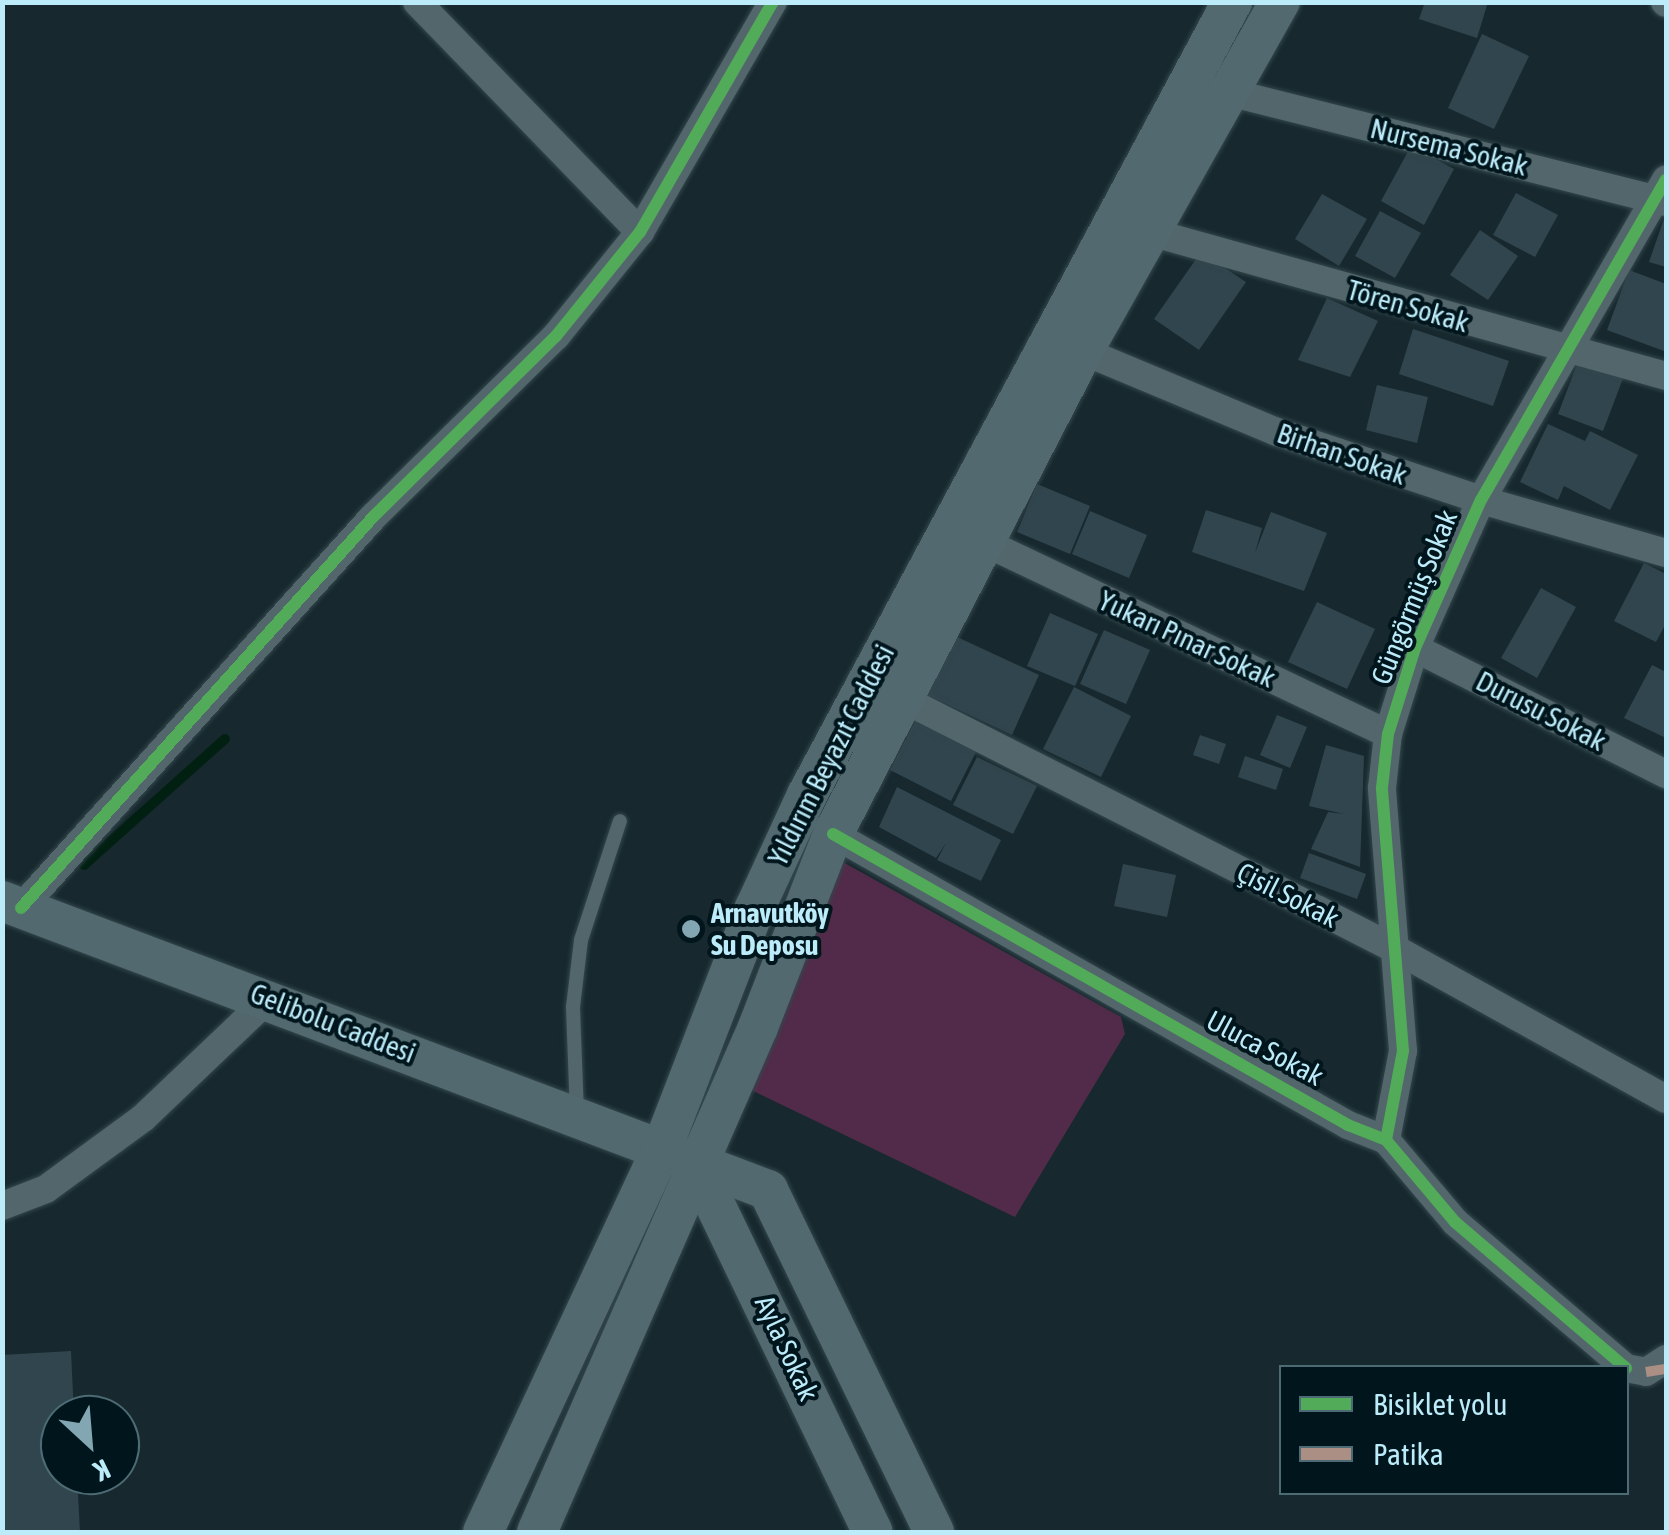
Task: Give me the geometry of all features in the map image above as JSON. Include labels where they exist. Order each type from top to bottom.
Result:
[{"type":"main road","name":"Yıldırım Beyazıt Caddesi","points":[[483,1532],[679,1158],[755,908],[807,794],[1232,2]]},
{"type":"main road","points":[[537,1532],[583,1439],[679,1158],[833,834],[1083,351],[1280,2]]},
{"type":"main road","name":"Gelibolu Caddesi","points":[[12,905],[269,998],[768,1190],[934,1532]]},
{"type":"main road","name":"Ayla Sokak","points":[[679,1158],[873,1532]]},
{"type":"street","points":[[417,2],[640,232]]},
{"type":"street","points":[[12,905],[373,517],[556,336],[640,232],[772,2]]},
{"type":"street","name":"Nursema Sokak","points":[[1232,93],[1663,194]]},
{"type":"street","name":"Güngörmüş Sokak","points":[[1386,1140],[1402,1051],[1399,951],[1382,788],[1388,734],[1415,648],[1480,500],[1663,194]]},
{"type":"street","name":"Tören Sokak","points":[[1150,232],[1568,352],[1666,376]]},
{"type":"street","name":"Birhan Sokak","points":[[1083,351],[1227,415],[1480,500],[1666,553]]},
{"type":"street","name":"Yukarı Pınar Sokak","points":[[986,543],[1388,734]]},
{"type":"street","name":"Durusu Sokak","points":[[1415,648],[1666,774]]},
{"type":"street","name":"Çisil Sokak","points":[[905,700],[1399,951],[1666,1099]]},
{"type":"street","name":"Uluca Sokak","points":[[833,834],[1348,1125],[1386,1140],[1455,1222],[1622,1365]]},
{"type":"street","points":[[2,1206],[46,1189],[143,1118],[269,998]]},
{"type":"street","name":"Uluca Sokak","points":[[1629,1369],[1646,1372],[1664,1362]]},
{"type":"lane","points":[[577,1118],[573,1008],[581,940],[620,821]]},
{"type":"shaded area","points":[[841,861],[1121,1017],[1125,1034],[1015,1217],[751,1090]]},
{"type":"building","points":[[1425,2],[1488,2],[1477,38],[1419,19]]},
{"type":"building","points":[[1482,34],[1529,56],[1494,129],[1448,108]]},
{"type":"building","points":[[1411,146],[1454,169],[1424,225],[1381,201]]},
{"type":"building","points":[[1516,193],[1558,215],[1535,257],[1493,235]]},
{"type":"building","points":[[1322,194],[1367,219],[1339,266],[1295,239]]},
{"type":"building","points":[[1380,211],[1421,233],[1395,278],[1355,256]]},
{"type":"building","points":[[1666,213],[1666,267],[1649,262]]},
{"type":"building","points":[[1480,230],[1518,256],[1488,300],[1450,275]]},
{"type":"building","points":[[1201,252],[1246,282],[1199,350],[1154,319]]},
{"type":"building","points":[[1629,270],[1666,284],[1664,351],[1607,330]]},
{"type":"building","points":[[1327,298],[1378,321],[1350,377],[1298,360]]},
{"type":"building","points":[[1413,329],[1509,361],[1493,406],[1399,374]]},
{"type":"building","points":[[1579,359],[1624,376],[1603,431],[1558,414]]},
{"type":"building","points":[[1377,385],[1428,397],[1417,443],[1366,430]]},
{"type":"building","points":[[1548,424],[1585,441],[1590,431],[1638,455],[1610,510],[1564,486],[1558,500],[1520,482]]},
{"type":"building","points":[[1037,484],[1090,506],[1070,554],[1017,532]]},
{"type":"building","points":[[1206,510],[1262,528],[1255,553],[1271,512],[1327,533],[1304,591],[1192,552]]},
{"type":"building","points":[[1090,511],[1147,535],[1129,578],[1072,554]]},
{"type":"building","points":[[1644,563],[1666,574],[1666,623],[1656,642],[1614,621]]},
{"type":"building","points":[[1541,588],[1576,607],[1537,678],[1501,658]]},
{"type":"building","points":[[1317,602],[1375,629],[1347,689],[1288,662]]},
{"type":"building","points":[[1050,613],[1098,634],[1075,686],[1027,666]]},
{"type":"building","points":[[1104,630],[1150,650],[1126,704],[1080,684]]},
{"type":"building","points":[[955,636],[1039,675],[1012,735],[927,695]]},
{"type":"building","points":[[1652,665],[1666,672],[1666,738],[1624,718]]},
{"type":"building","points":[[1074,687],[1131,716],[1101,777],[1043,749]]},
{"type":"building","points":[[1277,715],[1307,727],[1290,768],[1260,755]]},
{"type":"building","points":[[915,721],[976,752],[951,801],[890,770]]},
{"type":"building","points":[[1200,735],[1226,744],[1219,764],[1193,755]]},
{"type":"building","points":[[1326,745],[1364,756],[1360,867],[1311,849],[1328,812],[1344,814],[1309,806]]},
{"type":"building","points":[[1245,756],[1283,769],[1276,790],[1238,777]]},
{"type":"building","points":[[977,757],[1037,786],[1013,834],[953,805]]},
{"type":"building","points":[[897,787],[1001,840],[981,881],[937,860],[946,843],[936,858],[879,827]]},
{"type":"building","points":[[1309,853],[1366,874],[1357,899],[1300,878]]},
{"type":"building","points":[[1123,864],[1176,875],[1167,917],[1114,906]]},
{"type":"building","points":[[71,1351],[73,1395],[40,1395],[40,1495],[78,1495],[80,1532],[2,1532],[2,1355]]},
{"type":"waterway","points":[[84,865],[225,739]]},
{"type":"marked path","points":[[1646,1372],[1666,1369]]},
{"type":"cycle path","points":[[21,908],[373,517],[556,336],[640,232],[773,2]]},
{"type":"cycle path","points":[[1386,1140],[1403,1051],[1382,788],[1388,734],[1415,648],[1481,500],[1666,180]]},
{"type":"cycle path","points":[[833,834],[1348,1125],[1386,1140],[1455,1222],[1622,1365]]},
{"type":"place","name":"Arnavutköy Su Deposu","points":[[691,929]]}]
